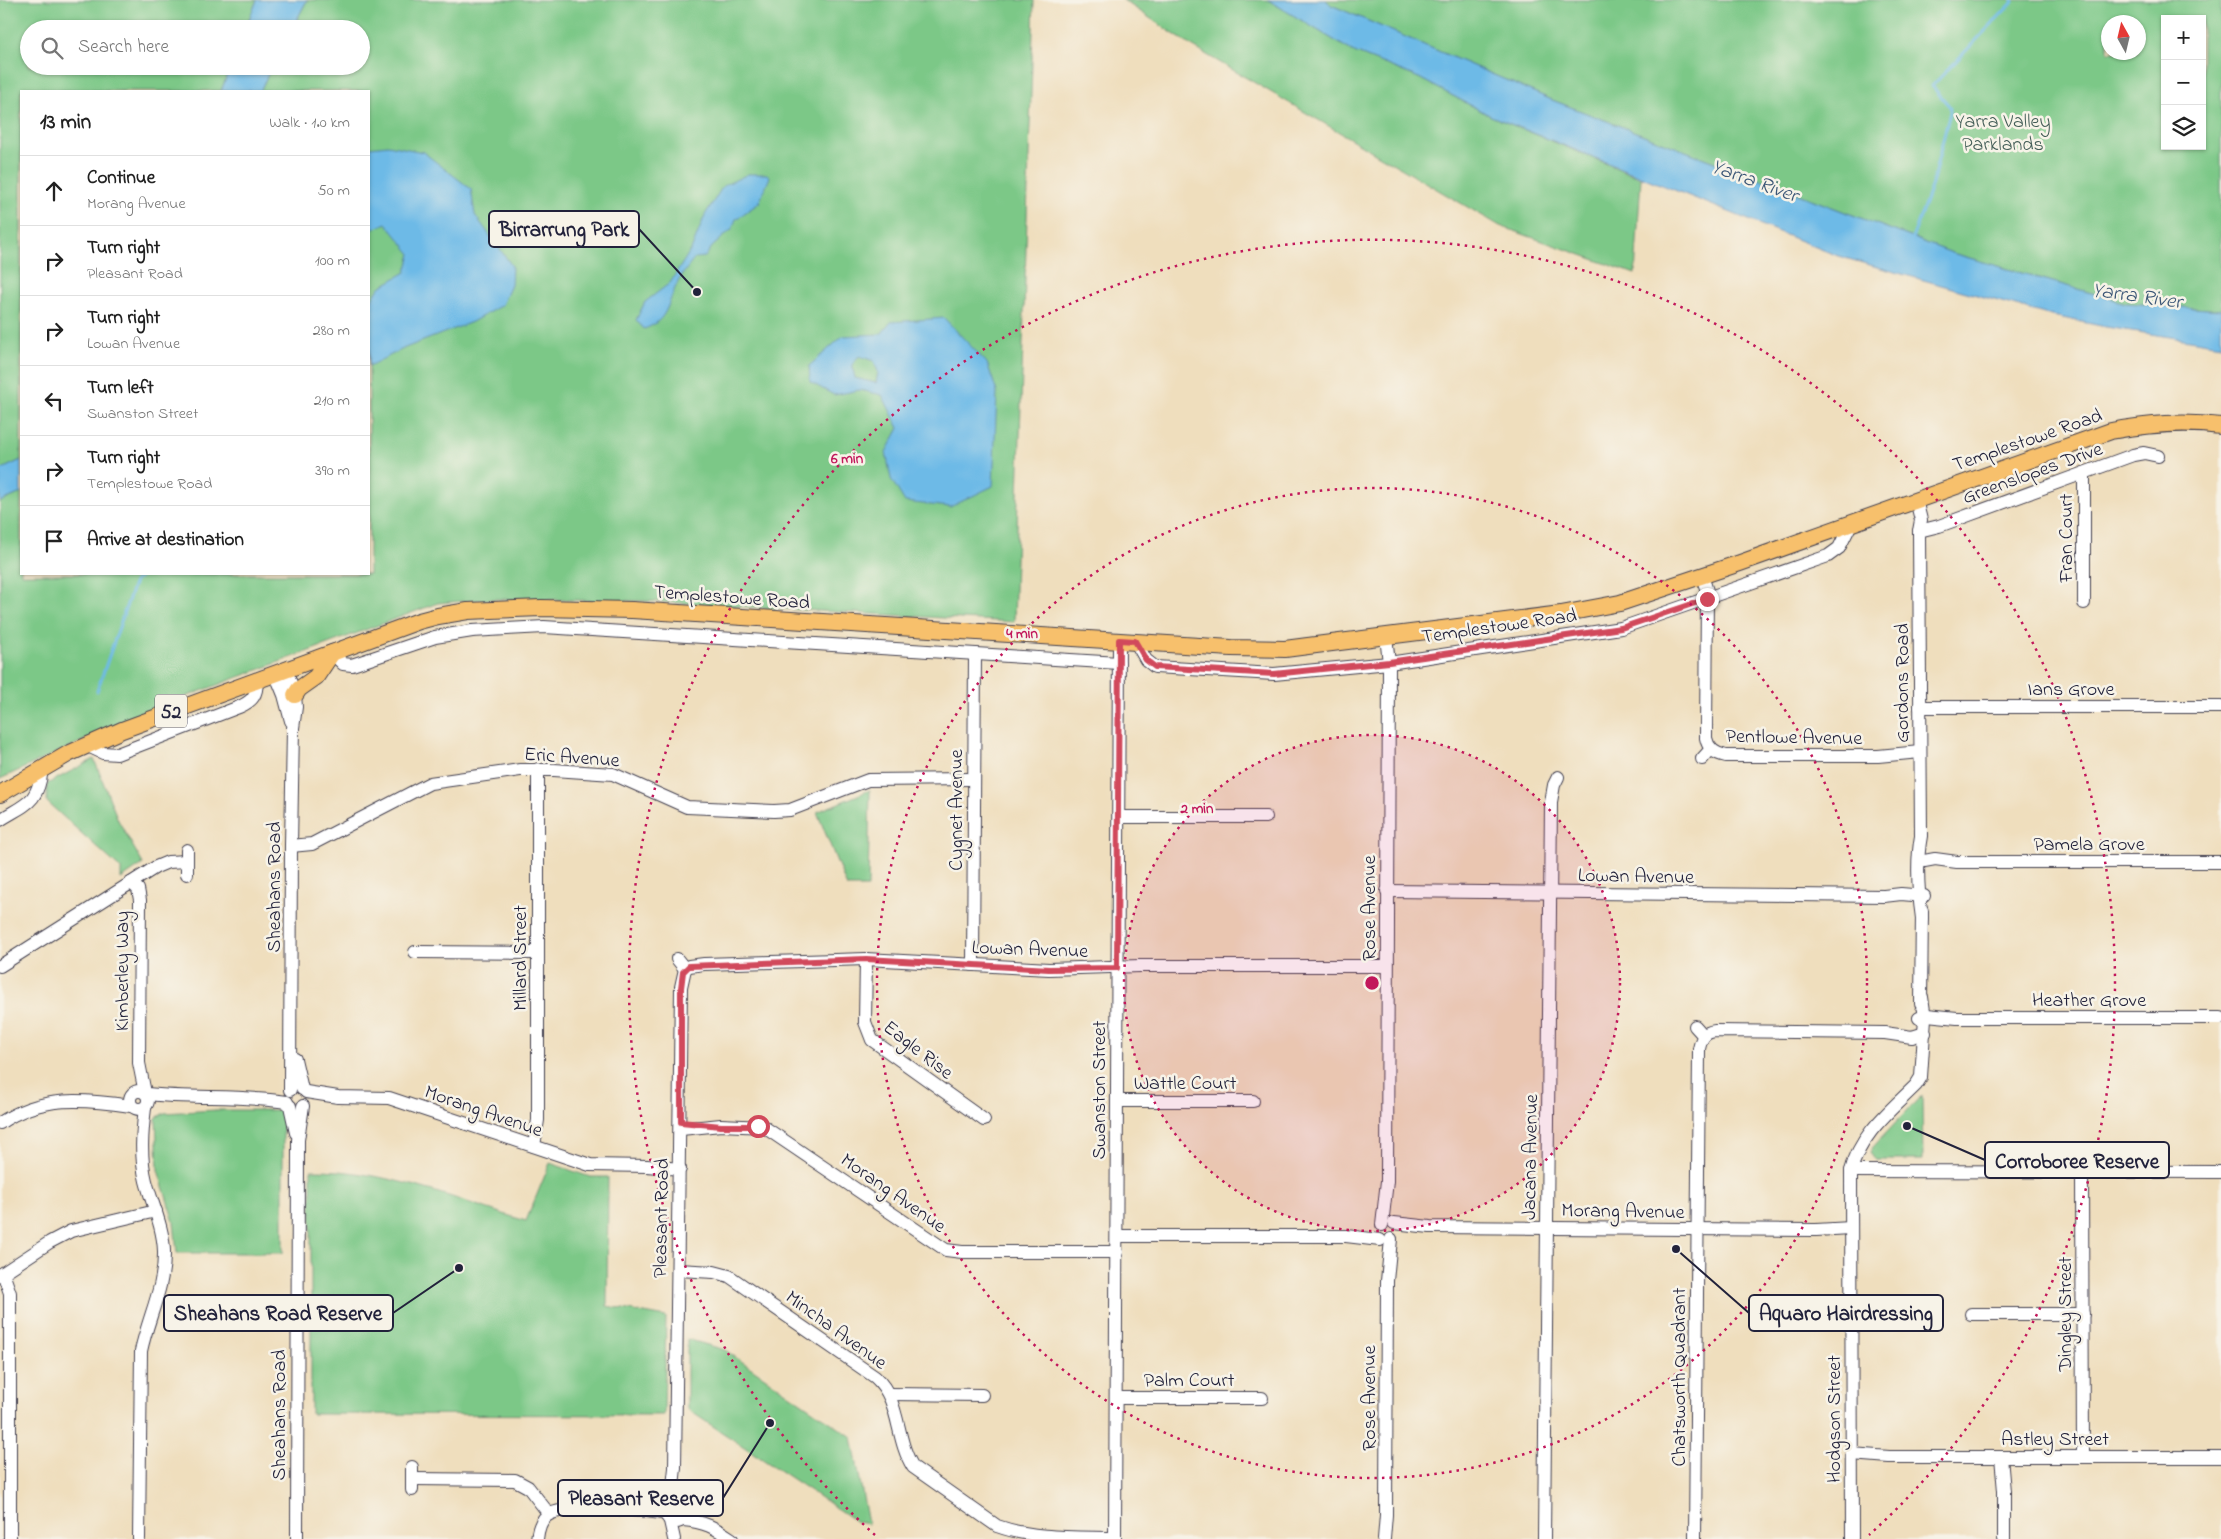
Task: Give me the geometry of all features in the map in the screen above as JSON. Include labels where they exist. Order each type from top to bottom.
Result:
[{"type":"main road","name":"Templestowe Road","points":[[0,794],[86,745],[280,671],[438,616],[468,611],[532,608],[632,610],[1231,648],[1285,649],[1590,610],[1620,603],[1702,576],[2111,431],[2152,423],[2195,422],[2221,426]]},
{"type":"main road","points":[[295,694],[298,689],[316,677],[332,653]]},
{"type":"street","name":"Greenslopes Drive","points":[[1919,531],[1939,526],[2132,455],[2144,453],[2158,456]]},
{"type":"street","name":"Fran Court","points":[[2084,473],[2084,603]]},
{"type":"street","name":"Gordons Road","points":[[1910,502],[1922,520],[1919,531],[1922,861],[1920,896],[1923,1024]]},
{"type":"street","name":"Templestowe Road","points":[[1127,641],[1155,667],[1274,674],[1389,662],[1621,628],[1828,556],[1834,553],[1843,542],[1852,522]]},
{"type":"street","name":"Pentlowe Avenue","points":[[1702,576],[1707,599],[1706,738],[1711,749],[1718,754],[1726,756],[1920,757]]},
{"type":"street","points":[[332,653],[344,664],[352,666],[435,638],[472,631],[544,626],[1119,663]]},
{"type":"street","name":"Rose Avenue","points":[[1384,1539],[1386,1515],[1389,662],[1386,636]]},
{"type":"street","name":"Swanston Street","points":[[1114,1538],[1119,663],[1127,641]]},
{"type":"street","name":"Cygnet Avenue","points":[[974,965],[975,654]]},
{"type":"street","name":"Sheahans Road","points":[[280,671],[295,694],[296,707],[293,728],[291,846],[292,1047],[297,1097],[298,1140],[297,1539]]},
{"type":"street","name":"Sheahans Road","points":[[280,671],[293,728]]},
{"type":"street","name":"Ians Grove","points":[[1920,706],[2221,706]]},
{"type":"street","name":"Pentlowe Avenue","points":[[1702,759],[1711,749]]},
{"type":"street","points":[[0,820],[36,796],[40,786],[42,769]]},
{"type":"street","name":"Eric Avenue","points":[[291,846],[312,844],[430,783],[538,769],[620,775],[693,808],[774,811],[790,810],[868,780],[974,779]]},
{"type":"street","name":"Millard Street","points":[[534,1146],[538,1120],[538,769]]},
{"type":"street","name":"Jacana Avenue","points":[[1544,1539],[1551,802],[1554,785],[1558,777]]},
{"type":"street","points":[[1119,817],[1266,817]]},
{"type":"street","name":"Pamela Grove","points":[[1922,861],[2221,862]]},
{"type":"street","name":"Kimberley Way","points":[[4,964],[163,863],[187,862]]},
{"type":"street","name":"Kimberley Way","points":[[131,883],[138,888],[140,900],[139,1100],[142,1137],[146,1179],[161,1228],[164,1262],[161,1288],[145,1333],[141,1351],[139,1539]]},
{"type":"street","name":"Lowan Avenue","points":[[1387,891],[1920,896]]},
{"type":"street","points":[[415,952],[537,953]]},
{"type":"street","name":"Lowan Avenue","points":[[681,964],[689,966],[866,959],[1049,969],[1387,966]]},
{"type":"street","name":"Eagle Rise","points":[[866,959],[865,1022],[872,1040],[984,1120]]},
{"type":"street","name":"Pleasant Road","points":[[675,1539],[681,1125],[681,964]]},
{"type":"street","name":"Heather Grove","points":[[1923,1024],[1957,1018],[2221,1018]]},
{"type":"street","name":"Chatsworth Quadrant","points":[[1695,1539],[1699,1031],[1885,1033],[1912,1037],[1923,1024]]},
{"type":"street","name":"Hodgson Street","points":[[1852,1539],[1851,1171],[1857,1152],[1865,1137],[1919,1081],[1922,1072],[1923,1024]]},
{"type":"street","name":"Morang Avenue","points":[[0,1123],[22,1110],[45,1103],[180,1098],[389,1098],[590,1165],[680,1166]]},
{"type":"street","name":"Wattle Court","points":[[1117,1101],[1253,1101]]},
{"type":"street","name":"Morang Avenue","points":[[681,1125],[758,1126],[771,1130],[946,1250],[962,1252],[1117,1252]]},
{"type":"street","points":[[1851,1171],[2221,1172]]},
{"type":"street","name":"Dingley Street","points":[[2082,1172],[2083,1457]]},
{"type":"street","points":[[10,1539],[5,1492],[10,1409],[10,1293],[1,1274],[50,1242],[71,1231],[156,1211]]},
{"type":"street","name":"Morang Avenue","points":[[1117,1236],[1346,1236],[1430,1227],[1851,1231]]},
{"type":"street","name":"Mincha Avenue","points":[[678,1270],[720,1273],[736,1280],[875,1377],[889,1394],[906,1454],[914,1467],[997,1526],[1008,1531],[1030,1536],[1114,1538]]},
{"type":"street","points":[[1971,1314],[2083,1314]]},
{"type":"street","points":[[889,1394],[982,1395]]},
{"type":"street","name":"Palm Court","points":[[1116,1398],[1262,1398]]},
{"type":"street","name":"Astley Street","points":[[1852,1457],[2221,1457]]},
{"type":"street","points":[[2004,1457],[2004,1539]]},
{"type":"street","points":[[412,1479],[515,1480],[528,1487],[549,1514]]},
{"type":"street","points":[[537,1539],[539,1526],[549,1514],[562,1510],[676,1512],[693,1509],[711,1525],[732,1539]]},
{"type":"street","name":"Rose Avenue","points":[[1386,1515],[1389,1539]]},
{"type":"green space","points":[[0,0],[257,0],[249,20],[20,20],[20,75],[227,75],[221,90],[20,90],[20,460],[0,470]]},
{"type":"green space","points":[[307,0],[1034,0],[1014,622],[644,601],[491,599],[438,603],[137,716],[0,779],[0,502],[20,493],[20,575],[370,575],[370,90],[260,90],[268,75],[370,75],[370,20],[297,20]]},
{"type":"green space","points":[[1123,0],[1268,0],[1352,51],[1419,78],[1491,116],[1641,178],[1635,274],[1500,226],[1190,45]]},
{"type":"green space","name":"Yarra Valley Parklands","points":[[1326,0],[2221,0],[2221,310],[2126,303],[1952,253],[1552,100],[1331,5]]},
{"type":"green space","points":[[94,759],[118,820],[143,864],[121,879],[121,869],[47,802],[47,784]]},
{"type":"green space","points":[[870,790],[868,887],[847,887],[817,812]]},
{"type":"green space","points":[[1922,1095],[1923,1160],[1876,1160],[1870,1152],[1873,1147]]},
{"type":"green space","points":[[216,1110],[283,1110],[283,1253],[177,1253],[174,1222],[158,1170],[156,1118],[164,1113]]},
{"type":"green space","points":[[550,1163],[590,1177],[608,1177],[607,1306],[666,1317],[664,1415],[311,1414],[311,1170],[339,1171],[393,1180],[447,1195],[526,1221]]},
{"type":"green space","points":[[687,1339],[725,1350],[852,1437],[868,1524],[857,1522],[687,1409]]},
{"type":"water","points":[[257,0],[307,0],[297,20],[249,20]]},
{"type":"water","name":"Yarra River","points":[[1268,0],[1326,0],[1331,5],[1552,100],[1952,253],[2126,303],[2221,310],[2221,345],[2106,327],[2048,315],[1838,256],[1491,116],[1419,78],[1352,51]]},
{"type":"water","points":[[227,75],[268,75],[260,90],[221,90]]},
{"type":"water","points":[[388,145],[423,152],[471,189],[475,215],[512,266],[511,285],[502,305],[472,322],[405,348],[370,366],[370,302],[380,287],[406,272],[411,254],[386,223],[370,231],[370,147]]},
{"type":"water","points":[[748,174],[767,174],[770,177],[759,203],[736,219],[732,229],[712,247],[705,257],[695,258],[679,281],[662,317],[652,326],[644,329],[636,320],[645,302],[670,283],[692,248],[705,215],[723,186]]},
{"type":"water","points":[[944,318],[987,363],[997,392],[993,486],[950,507],[905,502],[891,479],[886,452],[899,428],[882,395],[860,390],[834,395],[810,382],[809,366],[843,336],[881,334],[891,322]],"holes":[[[859,356],[874,361],[878,372],[876,383],[855,378],[852,365]]]},
{"type":"water","points":[[20,460],[20,493],[0,502],[0,470]]},
{"type":"waterway","points":[[1911,242],[1932,184],[1951,108],[1932,86],[2013,2],[2012,0]]},
{"type":"waterway","points":[[97,691],[135,581],[143,575]]},
{"type":"place","name":"Birrarrung Park","points":[[697,292]]},
{"type":"place","name":"Corroboree Reserve","points":[[1907,1126]]},
{"type":"place","name":"Aquaro Hairdressing","points":[[1676,1249]]},
{"type":"place","name":"Sheahans Road Reserve","points":[[459,1268]]},
{"type":"place","name":"Pleasant Reserve","points":[[770,1423]]},
{"type":"route","points":[[758,1126],[721,1126],[698,1122],[681,1122],[681,988],[683,972],[689,966],[696,964],[866,959],[1049,969],[1117,968],[1119,640],[1135,641],[1146,660],[1155,667],[1274,674],[1389,662],[1621,628],[1707,599]]}]
